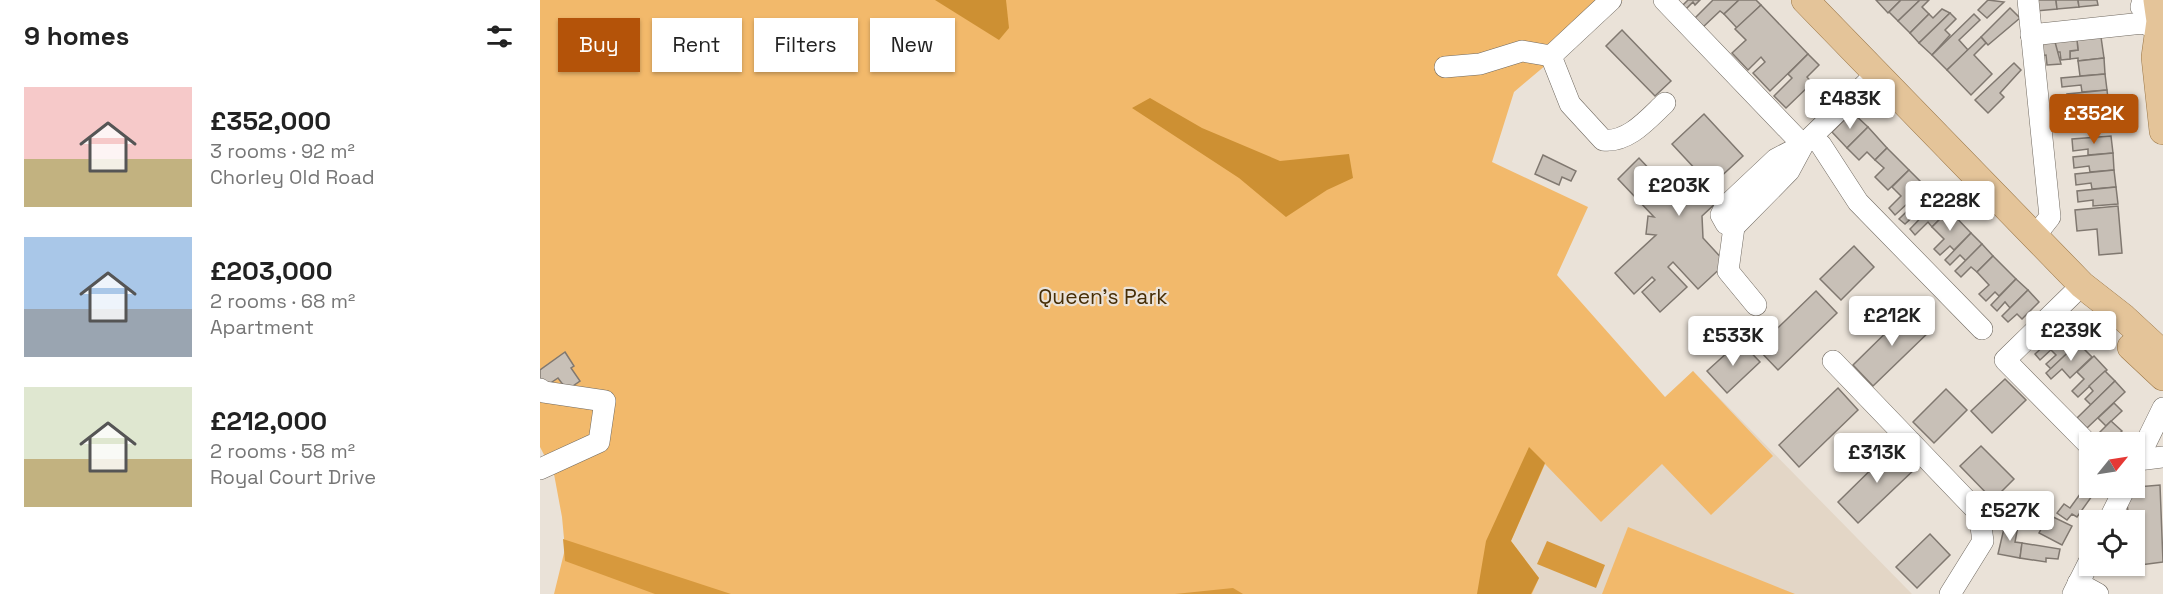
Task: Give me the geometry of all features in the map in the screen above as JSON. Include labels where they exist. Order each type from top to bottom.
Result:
[{"type":"main road","points":[[1805,0],[2082,285],[2111,326],[2163,377]]},
{"type":"main road","points":[[2148,17],[2163,131]]},
{"type":"main road","points":[[2082,285],[2123,316],[2163,354]]},
{"type":"street","points":[[1551,56],[1611,0]]},
{"type":"street","points":[[1664,0],[1808,141],[1821,145],[1858,202],[1982,329]]},
{"type":"street","points":[[2028,0],[2050,217],[2035,236]]},
{"type":"street","points":[[2031,35],[2148,17]]},
{"type":"street","points":[[1445,68],[1480,64],[1522,51],[1551,56]]},
{"type":"street","points":[[1551,56],[1570,104],[1603,140],[1610,141],[1637,129],[1665,103]]},
{"type":"street","points":[[1756,305],[1728,271],[1734,227],[1789,171],[1808,141],[1876,73]]},
{"type":"street","points":[[2079,436],[2005,360],[2082,285]]},
{"type":"street","points":[[1833,361],[1979,513],[1983,541],[1950,594]]},
{"type":"street","points":[[540,389],[544,392],[605,400],[599,442],[540,469]]},
{"type":"street","points":[[2145,446],[2162,412]]},
{"type":"street","points":[[2145,462],[2163,457]]},
{"type":"street","points":[[2075,589],[2098,594]]},
{"type":"shaded area","points":[[935,0],[1006,0],[1009,28],[999,40]]},
{"type":"shaded area","points":[[1150,98],[1202,128],[1280,161],[1349,154],[1353,178],[1327,190],[1286,217],[1239,178],[1132,108]]},
{"type":"shaded area","points":[[1693,371],[1912,594],[1532,594],[1539,578],[1511,541],[1545,463],[1630,432]]},
{"type":"shaded area","points":[[1529,447],[1545,463],[1511,541],[1539,578],[1531,594],[1477,594],[1486,541]]},
{"type":"shaded area","points":[[563,539],[731,594],[655,594],[565,561]]},
{"type":"shaded area","points":[[1547,541],[1605,565],[1596,588],[1537,564]]},
{"type":"shaded area","points":[[1233,588],[1243,594],[1175,594]]},
{"type":"green space","name":"Queen's Park","points":[[540,0],[1623,0],[1514,92],[1492,162],[1588,207],[1557,275],[1665,397],[1693,371],[1773,456],[1711,515],[1662,464],[1601,522],[1545,464],[1511,541],[1539,578],[1532,594],[554,594],[565,549],[562,517],[554,474],[540,447]]},
{"type":"green space","points":[[1628,527],[1795,594],[1602,594]]},
{"type":"building","points":[[1688,0],[1700,0],[1695,5],[1693,2],[1686,9],[1682,6]]},
{"type":"building","points":[[1713,0],[1739,0],[1724,14],[1720,11],[1702,28],[1694,19]]},
{"type":"building","points":[[1739,0],[1756,0],[1761,5],[1737,28],[1724,14]]},
{"type":"building","points":[[1876,0],[1901,0],[1888,13]]},
{"type":"building","points":[[1901,0],[1920,0],[1898,21],[1889,12]]},
{"type":"building","points":[[1920,0],[1929,0],[1922,7],[1929,14],[1910,33],[1898,21]]},
{"type":"building","points":[[1988,0],[2004,2],[1987,18],[1978,10]]},
{"type":"building","points":[[2035,0],[2056,0],[2057,9],[2036,11]]},
{"type":"building","points":[[2056,0],[2078,0],[2079,7],[2057,9]]},
{"type":"building","points":[[2078,0],[2097,0],[2098,5],[2079,7]]},
{"type":"building","points":[[1761,5],[1808,54],[1770,91],[1753,73],[1765,62],[1761,57],[1748,70],[1732,53],[1746,40],[1735,29]]},
{"type":"building","points":[[2010,8],[2020,18],[1988,45],[1981,37]]},
{"type":"building","points":[[1942,9],[1950,13],[1919,43],[1910,33],[1929,14],[1933,18]]},
{"type":"building","points":[[1950,13],[1956,19],[1945,30],[1950,35],[1932,55],[1919,43]]},
{"type":"building","points":[[1974,14],[1980,20],[1959,40],[1968,50],[1947,70],[1932,55]]},
{"type":"building","points":[[1622,30],[1671,81],[1655,96],[1606,46]]},
{"type":"building","points":[[1981,37],[1986,43],[1974,55],[1992,74],[1971,95],[1947,70]]},
{"type":"building","points":[[2101,37],[2104,58],[2078,61],[2078,58],[2070,59],[2070,51],[2078,50],[2077,40]]},
{"type":"building","points":[[2077,40],[2078,50],[2070,51],[2070,59],[2061,60],[2060,52],[2056,52],[2055,42]]},
{"type":"building","points":[[2055,42],[2061,64],[2047,65],[2046,55],[2039,56],[2038,44]]},
{"type":"building","points":[[1808,54],[1819,65],[1807,77],[1812,83],[1786,108],[1774,96],[1792,78],[1788,74]]},
{"type":"building","points":[[2104,58],[2105,74],[2080,76],[2078,61]]},
{"type":"building","points":[[2014,63],[2021,70],[2000,93],[2004,97],[1988,113],[1975,100]]},
{"type":"building","points":[[2105,74],[2107,90],[2082,92],[2081,85],[2062,87],[2061,78]]},
{"type":"building","points":[[2107,90],[2109,107],[2084,109],[2084,103],[2069,105],[2067,94]]},
{"type":"building","points":[[2109,107],[2110,124],[2086,126],[2085,121],[2070,122],[2069,111]]},
{"type":"building","points":[[1852,112],[1868,127],[1847,148],[1832,132]]},
{"type":"building","points":[[1704,114],[1743,156],[1714,183],[1721,190],[1719,200],[1702,216],[1703,238],[1726,263],[1698,289],[1673,262],[1668,267],[1687,287],[1660,312],[1642,292],[1655,280],[1652,277],[1634,294],[1615,273],[1656,235],[1646,234],[1648,216],[1654,217],[1618,179],[1639,158],[1674,195],[1698,172],[1672,144]]},
{"type":"building","points":[[1868,127],[1887,148],[1875,160],[1867,152],[1859,160],[1847,148]]},
{"type":"building","points":[[2111,136],[2113,153],[2088,155],[2088,149],[2073,151],[2072,139]]},
{"type":"building","points":[[1887,148],[1909,170],[1888,190],[1875,177],[1884,168],[1875,160]]},
{"type":"building","points":[[2113,153],[2114,170],[2090,172],[2089,166],[2074,168],[2073,157]]},
{"type":"building","points":[[1543,155],[1576,171],[1571,181],[1562,177],[1559,185],[1535,174]]},
{"type":"building","points":[[1909,170],[1929,190],[1912,207],[1908,203],[1895,215],[1889,208],[1901,196],[1892,187]]},
{"type":"building","points":[[2114,170],[2116,187],[2092,189],[2091,183],[2076,185],[2075,174]]},
{"type":"building","points":[[2116,187],[2118,204],[2093,206],[2093,200],[2078,202],[2077,191]]},
{"type":"building","points":[[1929,190],[1938,200],[1922,217],[1918,212],[1905,224],[1899,219]]},
{"type":"building","points":[[1938,200],[1949,210],[1932,227],[1928,222],[1915,235],[1910,229]]},
{"type":"building","points":[[2118,206],[2122,253],[2099,255],[2097,229],[2077,231],[2075,210]]},
{"type":"building","points":[[1949,210],[1971,233],[1954,250],[1950,246],[1940,255],[1934,249],[1944,239],[1932,227]]},
{"type":"building","points":[[1971,233],[1982,244],[1966,261],[1960,255],[1950,265],[1945,260]]},
{"type":"building","points":[[1982,244],[1993,256],[1977,272],[1971,267],[1961,277],[1955,271]]},
{"type":"building","points":[[1854,246],[1874,267],[1841,300],[1820,279]]},
{"type":"building","points":[[1993,256],[2016,279],[1999,296],[1995,292],[1986,301],[1979,294],[1989,285],[1977,272]]},
{"type":"building","points":[[2016,279],[2028,290],[2010,308],[2005,302],[1997,311],[1991,305]]},
{"type":"building","points":[[2028,290],[2039,302],[2022,319],[2017,314],[2008,322],[2002,316]]},
{"type":"building","points":[[1816,291],[1837,313],[1778,370],[1757,348]]},
{"type":"building","points":[[1911,308],[1932,329],[1873,386],[1853,365]]},
{"type":"building","points":[[2060,324],[2069,333],[2040,360],[2035,354],[2046,344],[2042,340]]},
{"type":"building","points":[[2069,333],[2078,343],[2051,369],[2046,364],[2056,355],[2051,350]]},
{"type":"building","points":[[1740,341],[1760,362],[1727,393],[1707,371]]},
{"type":"building","points":[[2078,343],[2092,357],[2070,378],[2062,369],[2051,379],[2046,373]]},
{"type":"building","points":[[565,352],[574,366],[571,368],[580,381],[567,390],[558,378],[546,386],[540,378],[540,370]]},
{"type":"building","points":[[2094,356],[2107,370],[2078,397],[2072,391],[2084,379],[2077,372]]},
{"type":"building","points":[[2105,371],[2115,381],[2091,405],[2085,399],[2093,391],[2089,386]]},
{"type":"building","points":[[2005,379],[2026,400],[1992,433],[1971,411]]},
{"type":"building","points":[[2115,381],[2125,392],[2087,428],[2077,418]]},
{"type":"building","points":[[1838,388],[1858,410],[1799,467],[1779,445]]},
{"type":"building","points":[[1946,389],[1967,410],[1934,443],[1913,422]]},
{"type":"building","points":[[2114,403],[2122,411],[2106,426],[2098,418]]},
{"type":"building","points":[[2111,421],[2122,431],[2121,432],[2100,432]]},
{"type":"building","points":[[1896,445],[1917,467],[1858,523],[1838,502]]},
{"type":"building","points":[[1981,446],[2014,479],[1993,500],[1960,466]]},
{"type":"building","points":[[2160,485],[2163,562],[2145,564],[2145,510],[2128,510],[2127,503],[2130,498],[2145,498],[2145,486]]},
{"type":"building","points":[[2079,496],[2079,498],[2091,498],[2082,510],[2079,510],[2077,517],[2072,514],[2067,520],[2057,513],[2064,504],[2070,508]]},
{"type":"building","points":[[2049,515],[2072,526],[2062,545],[2039,533]]},
{"type":"building","points":[[2005,524],[2018,526],[2015,542],[2022,543],[2020,558],[1998,554]]},
{"type":"building","points":[[1930,534],[1950,555],[1917,588],[1896,567]]},
{"type":"building","points":[[2022,543],[2060,549],[2058,559],[2046,558],[2046,562],[2020,558]]}]
